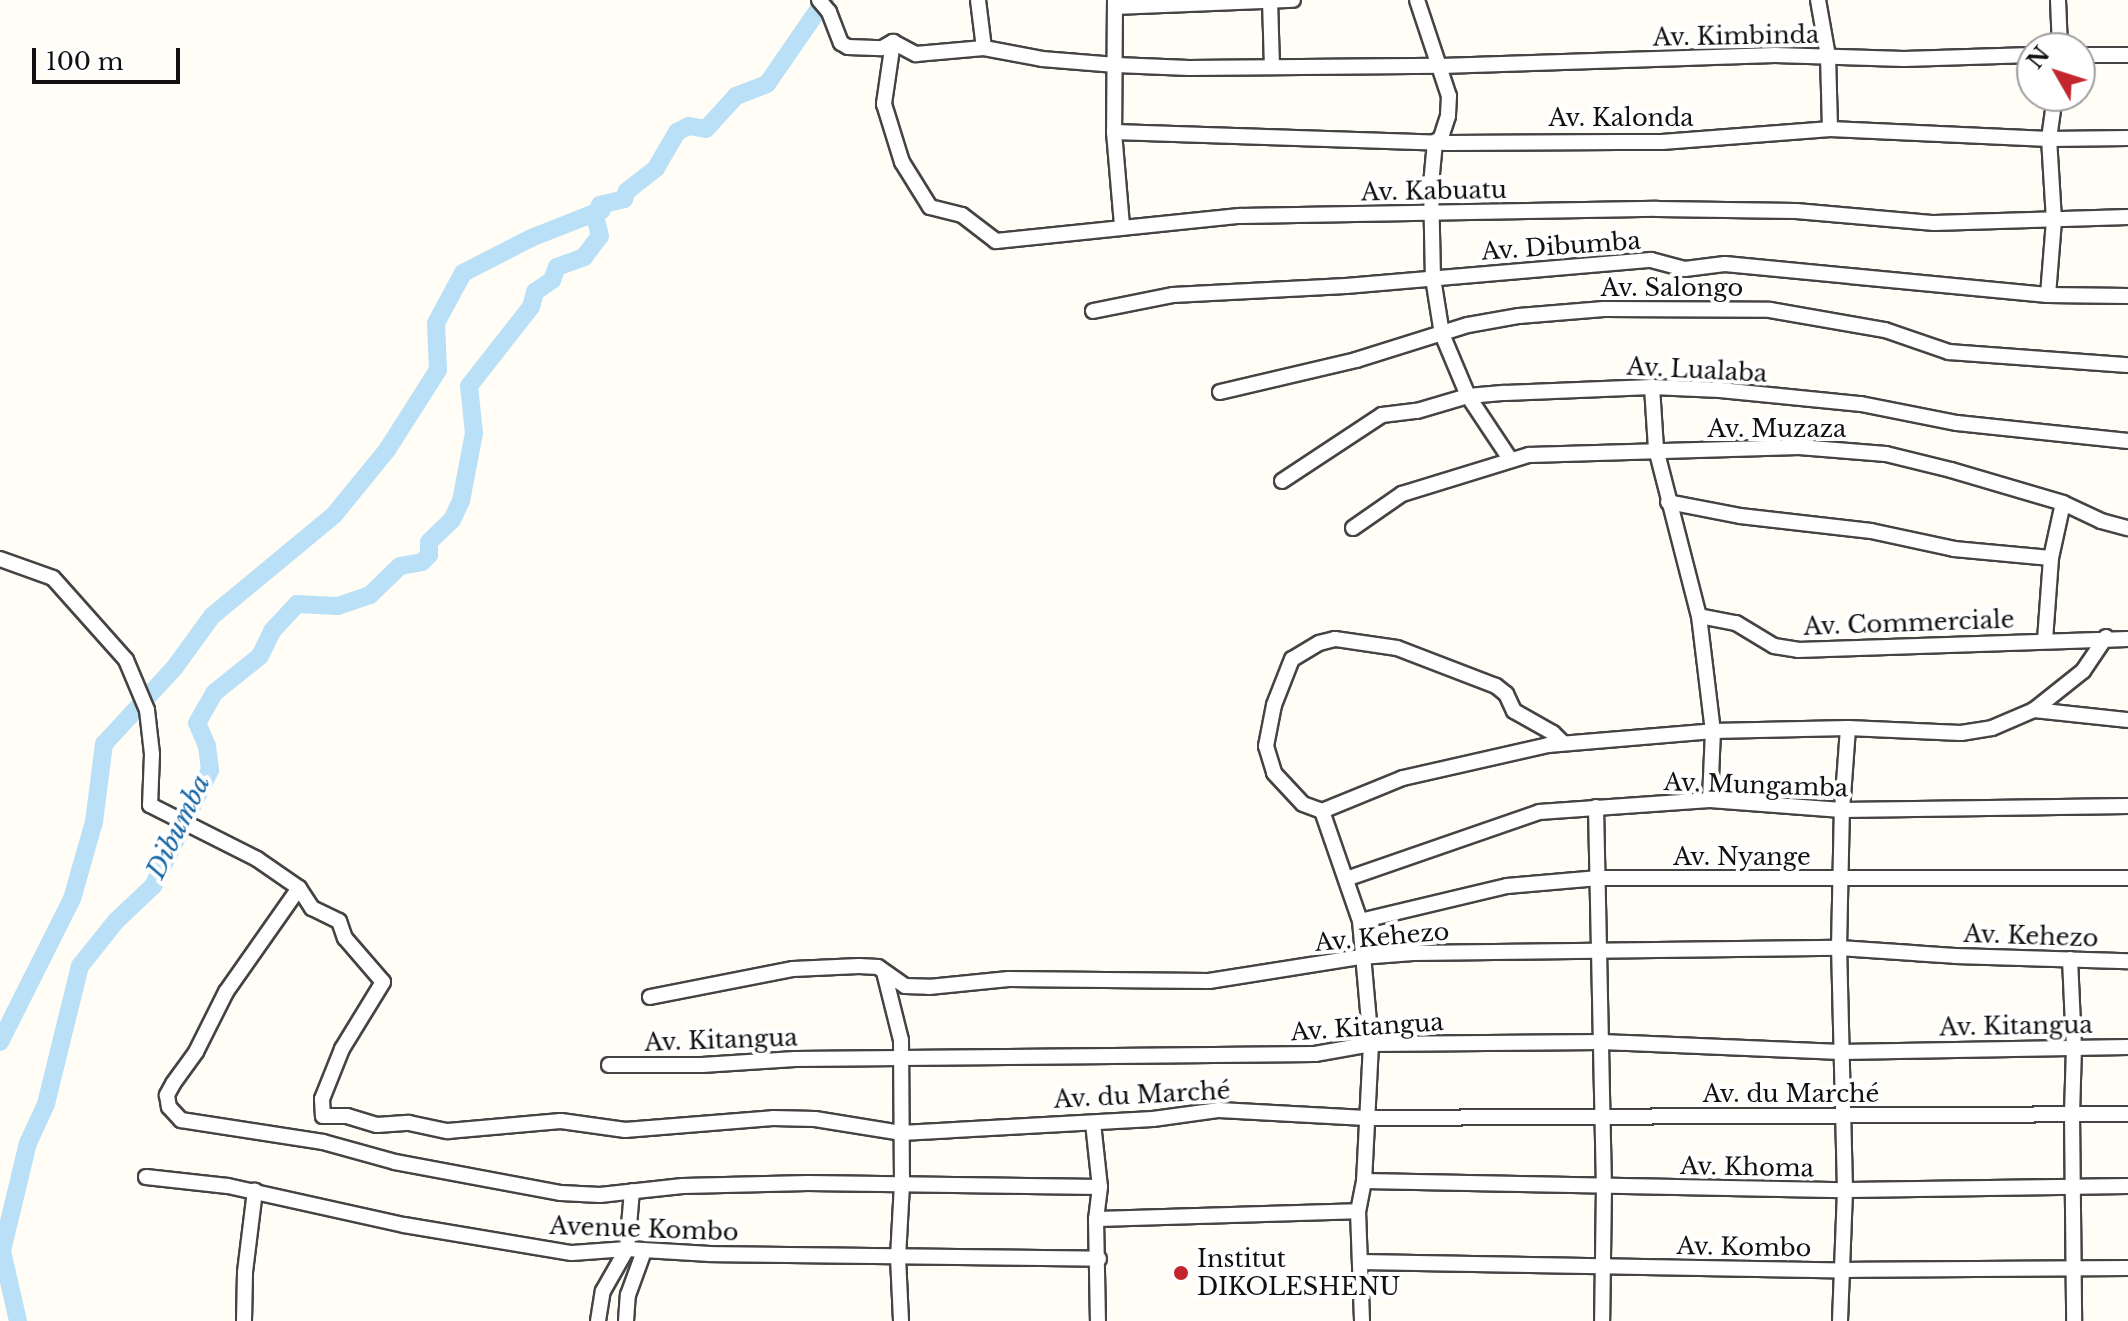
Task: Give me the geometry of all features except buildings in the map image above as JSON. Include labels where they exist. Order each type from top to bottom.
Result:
[{"type":"street","points":[[978,0],[984,48]]},
{"type":"street","points":[[1122,226],[1114,132],[1115,3],[1293,0]]},
{"type":"street","points":[[1417,0],[1449,96],[1448,116],[1441,138],[1435,142],[1432,212],[1433,278],[1442,334],[1468,396],[1510,459]]},
{"type":"street","points":[[1818,0],[1828,56],[1830,129]]},
{"type":"street","points":[[2058,0],[2059,32]]},
{"type":"street","points":[[1270,1],[1272,67]]},
{"type":"street","points":[[822,3],[841,43],[848,47],[882,48],[893,42]]},
{"type":"street","name":"Av. Kimbinda","points":[[893,42],[916,54],[984,48],[1042,59],[1116,65],[1272,67],[1828,56],[1904,59],[2016,56]]},
{"type":"street","name":"Av. Kabuatu","points":[[893,42],[884,104],[886,123],[902,162],[930,207],[962,215],[996,241],[1240,216],[1657,209],[1796,211],[1934,223],[2128,217]]},
{"type":"street","points":[[2096,55],[2128,55]]},
{"type":"street","points":[[2048,295],[2054,220],[2049,139],[2053,112]]},
{"type":"street","name":"Av. Kalonda","points":[[1114,132],[1435,142],[1662,142],[1830,129],[2049,139],[2128,138]]},
{"type":"street","name":"Av. Dibumba","points":[[1093,311],[1173,295],[1651,260],[1685,269],[1725,264],[2048,295],[2128,296]]},
{"type":"street","name":"Av. Salongo","points":[[1220,392],[1341,364],[1468,325],[1519,316],[1604,309],[1702,307],[1770,310],[1845,321],[1949,352],[2128,365]]},
{"type":"street","points":[[1652,387],[1656,449],[1699,616],[1713,731],[1710,800]]},
{"type":"street","name":"Av. Lualaba","points":[[1282,481],[1382,415],[1417,411],[1468,396],[1652,387],[1861,404],[1957,423],[2128,441]]},
{"type":"street","name":"Av. Muzaza","points":[[1353,528],[1402,494],[1510,459],[1656,449],[1716,451],[1799,447],[1886,454],[2063,503],[2101,521],[2128,528]]},
{"type":"street","points":[[1668,502],[1740,516],[1871,531],[1954,549],[2051,558]]},
{"type":"street","points":[[2045,640],[2051,558],[2063,503]]},
{"type":"street","points":[[0,559],[53,578],[95,622],[102,636],[119,649],[136,677],[147,710],[152,754],[147,800],[157,810],[257,859],[299,888],[226,992],[196,1052],[167,1095],[176,1117],[323,1142],[395,1162],[561,1193],[683,1186],[902,1184],[1100,1187]]},
{"type":"street","name":"Av. Commerciale","points":[[1699,616],[1736,623],[1774,646],[1798,650],[2106,637],[2128,639]]},
{"type":"street","points":[[1563,743],[1553,733],[1514,711],[1506,694],[1496,686],[1397,648],[1335,639],[1319,643],[1292,659],[1285,671],[1266,746],[1274,773],[1303,804],[1322,811],[1403,778],[1563,743],[1713,731],[1848,728],[1961,733],[1992,728],[2034,710],[2083,671],[2106,637]]},
{"type":"street","points":[[2034,710],[2128,720]]},
{"type":"street","points":[[1840,1321],[1845,1190],[1839,948],[1842,810],[1848,728]]},
{"type":"street","name":"Av. Mungamba","points":[[1346,879],[1539,812],[1710,800],[1842,810],[2128,806]]},
{"type":"street","points":[[1596,807],[1604,1186],[1602,1321]]},
{"type":"street","points":[[1322,811],[1360,921],[1371,1044],[1364,1181],[1358,1211],[1362,1321]]},
{"type":"street","name":"Av. Nyange","points":[[1360,921],[1507,886],[1599,878],[2128,878]]},
{"type":"street","name":"Av. du Marché","points":[[299,888],[312,908],[339,921],[345,938],[383,982],[342,1049],[323,1101],[323,1116],[347,1116],[377,1125],[409,1123],[448,1131],[561,1121],[625,1130],[787,1118],[815,1119],[901,1133],[1037,1123],[1093,1123],[1219,1110],[1366,1118],[1601,1114],[1842,1117],[2128,1114]]},
{"type":"street","name":"Av. Kehezo","points":[[650,997],[793,969],[859,966],[878,967],[896,983],[929,987],[1009,979],[1209,981],[1361,957],[1413,953],[1839,948],[1955,956],[2128,961]]},
{"type":"street","points":[[2070,959],[2074,1047],[2074,1321]]},
{"type":"street","points":[[884,972],[901,1040],[902,1184],[898,1257],[901,1321]]},
{"type":"street","name":"Av. Kitangua","points":[[609,1065],[1315,1054],[1371,1044],[1602,1042],[1841,1052],[2128,1047]]},
{"type":"street","points":[[1093,1123],[1100,1187],[1096,1219],[1098,1321]]},
{"type":"street","name":"Avenue Kombo","points":[[146,1177],[255,1191],[404,1225],[572,1253],[627,1249],[1099,1259]]},
{"type":"street","name":"Av. Khoma","points":[[1364,1181],[1845,1190],[2128,1186]]},
{"type":"street","points":[[244,1321],[245,1272],[255,1191]]},
{"type":"street","points":[[598,1321],[603,1291],[627,1249],[632,1191]]},
{"type":"street","points":[[1096,1219],[1358,1211]]},
{"type":"street","points":[[626,1321],[628,1295],[644,1251]]},
{"type":"street","name":"Av. Kombo","points":[[1360,1262],[1842,1270],[2128,1268]]},
{"type":"waterway","name":"Dibumba","points":[[18,1321],[2,1251],[28,1143],[46,1104],[80,966],[116,921],[153,886],[210,770],[207,746],[197,723],[214,693],[260,656],[272,631],[297,604],[338,606],[370,595],[400,566],[422,562],[429,555],[429,542],[452,520],[461,501],[474,433],[469,386],[531,307],[535,292],[552,280],[557,267],[584,257],[600,236],[595,216],[600,205],[624,199],[627,191],[656,168],[677,132],[689,126],[706,129],[736,96],[767,84],[825,0]]},
{"type":"waterway","points":[[0,1042],[72,899],[94,822],[104,744],[175,667],[212,616],[334,515],[387,450],[438,370],[436,323],[463,273],[531,238],[602,210]]},
{"type":"place","name":"Institut DIKOLESHENU","points":[[1181,1273]]}]
